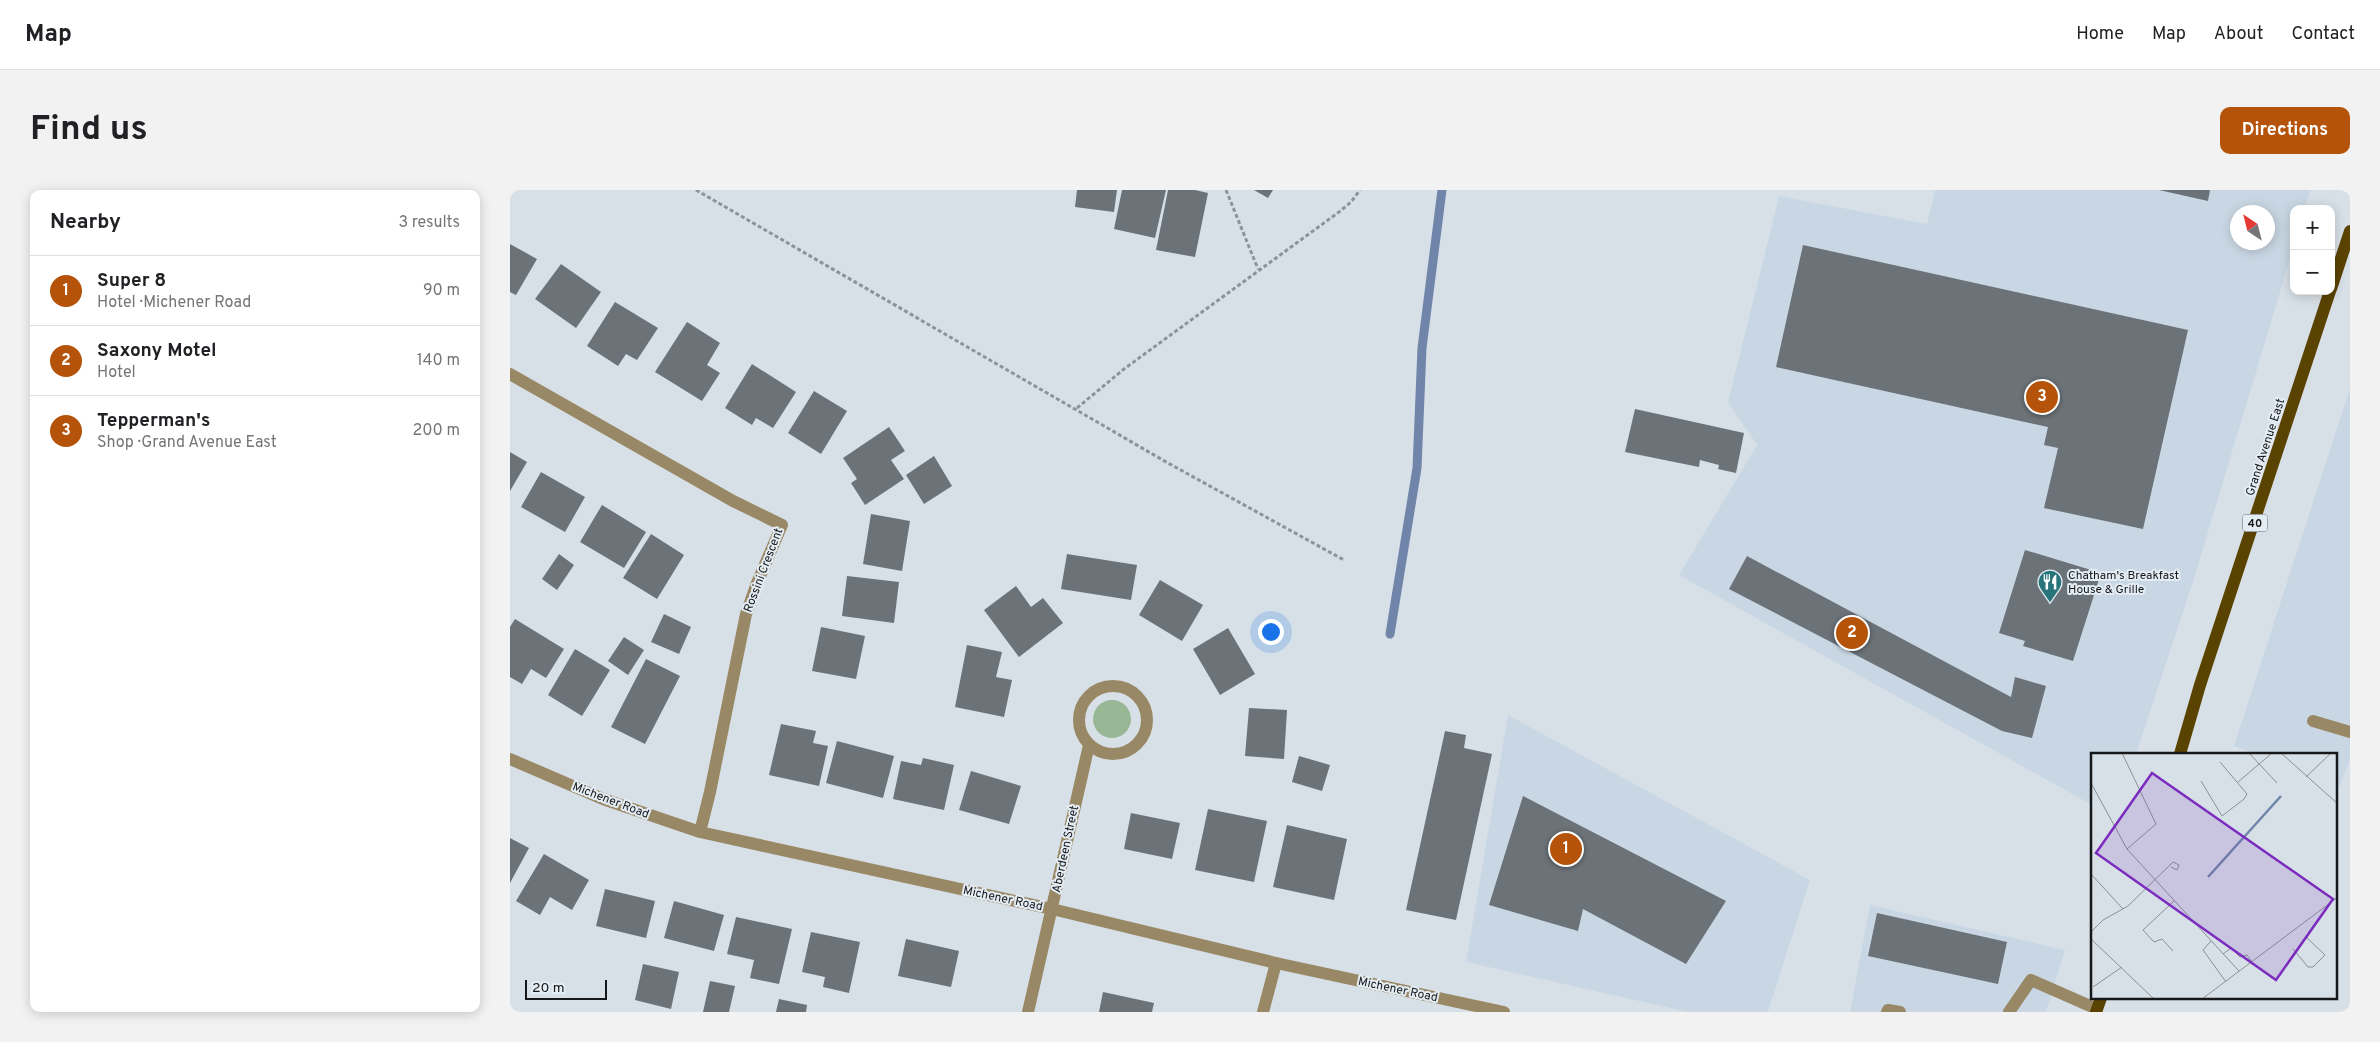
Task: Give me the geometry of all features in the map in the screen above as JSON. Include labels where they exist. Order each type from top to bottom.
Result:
[{"type":"main road","name":"Grand Avenue East","points":[[2335,278],[2350,231]]},
{"type":"main road","name":"Grand Avenue East","points":[[2180,753],[2200,686],[2329,295]]},
{"type":"street","name":"Rossini Crescent","points":[[510,374],[734,501],[782,524],[746,614],[710,792],[700,832]]},
{"type":"street","points":[[1113,685],[1128,689],[1140,698],[1145,708],[1146,728],[1136,745],[1128,751],[1107,754],[1089,745],[1079,727],[1078,717],[1080,707],[1093,691],[1113,685]]},
{"type":"street","points":[[2313,721],[2350,732]]},
{"type":"street","name":"Aberdeen Street","points":[[1028,1012],[1089,745]]},
{"type":"street","name":"Michener Road","points":[[510,759],[603,799],[700,832],[1052,909],[1276,963],[1504,1012]]},
{"type":"street","points":[[1263,1012],[1276,963]]},
{"type":"street","points":[[2009,1012],[2031,980],[2098,1006]]},
{"type":"street","points":[[1887,1012],[1888,1010],[1900,1012]]},
{"type":"path","points":[[696,190],[1077,408],[1168,463],[1344,560]]},
{"type":"path","points":[[1226,190],[1258,269]]},
{"type":"path","points":[[1077,408],[1124,369],[1345,207],[1360,190]]},
{"type":"shaded area","points":[[1935,190],[2311,190],[2305,205],[2290,205],[2290,259],[2192,585],[2136,753],[2091,753],[2091,804],[1679,575],[1757,445],[1728,402],[1779,196],[1927,224]]},
{"type":"shaded area","points":[[2350,388],[2350,759],[2338,790],[2338,753],[2252,753],[2234,746]]},
{"type":"shaded area","points":[[1508,715],[1810,880],[1768,1012],[1688,1012],[1466,962]]},
{"type":"shaded area","points":[[1870,905],[2065,950],[2046,1012],[1850,1012]]},
{"type":"green space","points":[[1112,700],[1119,701],[1125,706],[1130,712],[1130,726],[1125,732],[1119,737],[1112,738],[1105,737],[1099,732],[1094,726],[1093,719],[1094,712],[1099,706],[1105,701]]},
{"type":"building","points":[[1077,190],[1117,190],[1114,212],[1075,207]]},
{"type":"building","points":[[1122,190],[1166,190],[1155,238],[1114,229]]},
{"type":"building","points":[[1168,190],[1195,190],[1208,193],[1195,257],[1156,250]]},
{"type":"building","points":[[1254,190],[1273,190],[1268,198]]},
{"type":"building","points":[[2159,190],[2210,190],[2208,201]]},
{"type":"building","points":[[510,244],[537,259],[516,295],[510,292]]},
{"type":"building","points":[[1803,245],[2188,330],[2143,529],[2044,508],[2058,448],[2044,445],[2048,427],[1776,367]]},
{"type":"building","points":[[561,264],[601,292],[576,328],[535,299]]},
{"type":"building","points":[[615,302],[658,328],[637,360],[626,354],[618,366],[587,346]]},
{"type":"building","points":[[687,322],[720,343],[707,365],[720,373],[702,401],[655,372]]},
{"type":"building","points":[[752,364],[796,392],[773,428],[756,418],[752,425],[725,408]]},
{"type":"building","points":[[814,391],[847,411],[821,454],[788,433]]},
{"type":"building","points":[[1635,409],[1744,433],[1736,473],[1718,469],[1719,465],[1700,460],[1699,467],[1625,452]]},
{"type":"building","points":[[889,427],[905,451],[891,460],[904,479],[865,505],[851,483],[857,479],[843,458]]},
{"type":"building","points":[[510,452],[527,462],[510,491]]},
{"type":"building","points":[[934,456],[952,486],[924,504],[906,475]]},
{"type":"building","points":[[541,472],[585,497],[565,532],[521,507]]},
{"type":"building","points":[[602,505],[646,532],[624,568],[580,542]]},
{"type":"building","points":[[871,514],[910,521],[902,571],[863,564]]},
{"type":"building","points":[[651,534],[684,555],[657,599],[623,578]]},
{"type":"building","name":"Chatham's Breakfast House & Grille","points":[[2025,550],[2101,573],[2073,661],[2023,646],[2025,641],[1999,633]]},
{"type":"building","points":[[559,554],[574,565],[557,590],[542,579]]},
{"type":"building","points":[[1067,554],[1137,565],[1131,600],[1061,589]]},
{"type":"building","points":[[1747,556],[2011,697],[2015,677],[2046,686],[2032,738],[2002,731],[1729,589]]},
{"type":"building","points":[[847,576],[899,582],[894,623],[842,616]]},
{"type":"building","points":[[1160,580],[1203,605],[1182,641],[1139,615]]},
{"type":"building","points":[[1016,586],[1031,607],[1043,598],[1063,623],[1019,657],[984,610]]},
{"type":"building","points":[[664,614],[691,627],[679,654],[651,642]]},
{"type":"building","points":[[515,619],[564,649],[546,678],[531,669],[522,684],[510,677],[510,627]]},
{"type":"building","points":[[821,627],[865,636],[856,679],[812,671]]},
{"type":"building","points":[[1228,628],[1255,674],[1220,695],[1193,649]]},
{"type":"building","points":[[624,637],[644,650],[628,675],[608,661]]},
{"type":"building","points":[[967,645],[1002,652],[996,677],[1012,680],[1004,717],[955,707]]},
{"type":"building","points":[[575,649],[610,670],[582,716],[548,695]]},
{"type":"building","points":[[646,659],[680,676],[645,744],[611,727]]},
{"type":"building","points":[[1249,708],[1287,710],[1284,759],[1245,756]]},
{"type":"building","points":[[781,724],[816,731],[813,743],[828,746],[819,786],[769,775]]},
{"type":"building","points":[[1445,731],[1466,735],[1464,748],[1492,754],[1456,920],[1406,910]]},
{"type":"building","points":[[837,741],[894,756],[883,798],[826,783]]},
{"type":"building","points":[[1299,756],[1330,765],[1322,791],[1292,782]]},
{"type":"building","points":[[923,758],[954,765],[944,810],[893,799],[901,761],[921,765]]},
{"type":"building","points":[[971,771],[1021,786],[1009,824],[959,810]]},
{"type":"building","points":[[1523,796],[1726,901],[1686,964],[1583,909],[1578,931],[1489,905]]},
{"type":"building","points":[[1208,809],[1267,821],[1254,882],[1195,870]]},
{"type":"building","points":[[1131,813],[1180,823],[1172,859],[1124,849]]},
{"type":"building","points":[[1287,825],[1347,839],[1334,900],[1273,887]]},
{"type":"building","points":[[510,838],[529,848],[510,883]]},
{"type":"building","points":[[544,854],[589,880],[572,910],[550,897],[540,915],[516,901]]},
{"type":"building","points":[[605,889],[655,901],[646,938],[596,926]]},
{"type":"building","points":[[674,901],[724,915],[714,951],[664,938]]},
{"type":"building","points":[[1877,913],[2007,942],[1998,984],[1868,956]]},
{"type":"building","points":[[736,917],[792,929],[779,984],[750,978],[754,960],[727,954]]},
{"type":"building","points":[[811,932],[860,942],[849,993],[823,987],[825,977],[802,972]]},
{"type":"building","points":[[906,939],[959,951],[951,987],[898,976]]},
{"type":"building","points":[[643,964],[679,972],[671,1009],[635,1000]]},
{"type":"building","points":[[710,981],[735,986],[729,1012],[703,1012]]},
{"type":"building","points":[[1103,992],[1154,1003],[1152,1012],[1099,1012]]},
{"type":"building","points":[[779,999],[807,1005],[806,1012],[776,1012]]},
{"type":"waterway","points":[[1390,634],[1417,468],[1422,348],[1442,190]]},
{"type":"place","name":"Tepperman's","points":[[2042,397]]},
{"type":"place","name":"Chatham's Breakfast House & Grille","points":[[2050,603]]},
{"type":"place","name":"Saxony Motel","points":[[1852,633]]},
{"type":"place","name":"Super 8","points":[[1566,849]]}]
